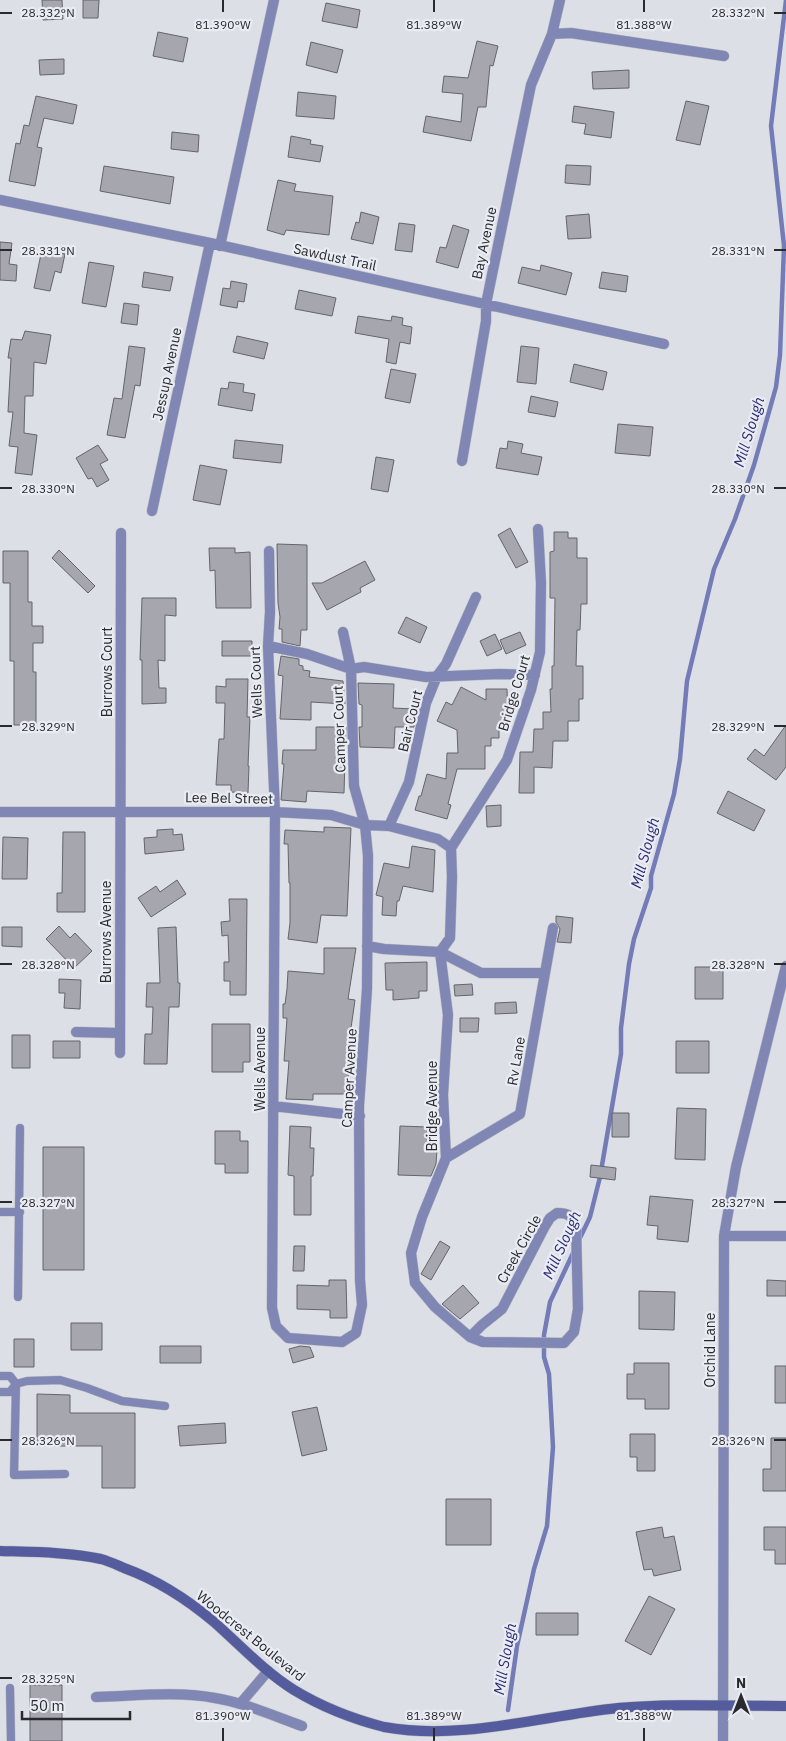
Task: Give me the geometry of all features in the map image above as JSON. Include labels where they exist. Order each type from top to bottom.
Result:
[{"type":"street","name":"Jessup Avenue","points":[[152,511],[274,0]]},
{"type":"street","name":"Bay Avenue","points":[[462,461],[486,321],[486,304],[531,85],[552,34],[560,0]]},
{"type":"street","points":[[552,34],[571,33],[724,56]]},
{"type":"street","name":"Sawdust Trail","points":[[0,200],[215,245],[664,344]]},
{"type":"street","name":"Bridge Court","points":[[451,848],[507,760],[535,675],[540,652],[541,603],[538,529]]},
{"type":"street","name":"Burrows Court","points":[[121,533],[121,811]]},
{"type":"street","name":"Wells Court","points":[[269,551],[270,612],[268,646],[275,812]]},
{"type":"street","name":"Bair Court","points":[[389,826],[409,782],[426,703],[437,676],[446,664],[476,598]]},
{"type":"street","name":"Camper Court","points":[[342,632],[350,669],[354,786],[365,824]]},
{"type":"street","points":[[268,646],[307,654],[350,669],[364,667],[426,677],[499,674],[535,675]]},
{"type":"street","name":"Burrows Avenue","points":[[120,1054],[121,811]]},
{"type":"street","name":"Lee Bel Street","points":[[0,812],[275,812],[331,816],[365,824],[389,826],[438,839],[451,848]]},
{"type":"street","name":"Wells Avenue","points":[[275,812],[272,1308],[276,1326],[288,1338],[342,1342],[356,1333]]},
{"type":"street","name":"Camper Avenue","points":[[356,1333],[362,1305],[360,1280],[360,1116],[367,989],[368,856],[365,824]]},
{"type":"street","points":[[440,952],[450,938],[451,848]]},
{"type":"street","name":"Rv Lane","points":[[446,1158],[520,1114],[553,928]]},
{"type":"street","points":[[367,946],[384,949],[440,952],[481,974],[545,974]]},
{"type":"street","name":"Bridge Avenue","points":[[440,952],[448,1015],[443,1095],[446,1158],[422,1217],[411,1253],[415,1283],[435,1307],[470,1337]]},
{"type":"street","name":"Orchid Lane","points":[[723,1741],[724,1236],[736,1168],[786,966]]},
{"type":"street","points":[[76,1032],[120,1033]]},
{"type":"street","points":[[273,1106],[360,1116]]},
{"type":"street","name":"Creek Circle","points":[[557,1213],[566,1213],[572,1217],[576,1225],[578,1309],[574,1332],[564,1343],[483,1342],[470,1337],[502,1309],[550,1218],[557,1213]]},
{"type":"street","points":[[724,1236],[786,1236]]},
{"type":"street","name":"Woodcrest Boulevard","points":[[0,1552],[39,1552],[102,1559],[142,1575],[182,1598],[212,1620],[268,1670],[294,1690],[342,1713],[385,1727],[419,1732],[471,1731],[512,1726],[589,1712],[650,1706],[786,1706]]},
{"type":"street","points":[[240,1704],[268,1670]]},
{"type":"street","points":[[96,1698],[188,1695],[214,1698],[240,1704],[302,1726]]},
{"type":"lane","points":[[18,1297],[20,1128]]},
{"type":"lane","points":[[0,1212],[20,1212]]},
{"type":"lane","points":[[0,1376],[10,1376],[16,1384],[14,1475],[65,1474]]},
{"type":"lane","points":[[0,1392],[10,1392],[16,1384],[27,1381],[60,1380],[122,1401],[165,1406]]},
{"type":"lane","points":[[10,1688],[11,1741]]},
{"type":"building","points":[[42,0],[62,0],[63,19],[43,20]]},
{"type":"building","points":[[83,0],[99,0],[98,18],[83,18]]},
{"type":"building","points":[[326,3],[360,10],[357,28],[322,21]]},
{"type":"building","points":[[158,32],[188,38],[183,62],[153,56]]},
{"type":"building","points":[[477,41],[498,46],[493,66],[490,65],[486,107],[478,107],[471,141],[423,132],[426,116],[461,122],[463,94],[442,92],[444,76],[468,78]]},
{"type":"building","points":[[311,42],[343,50],[337,73],[306,65]]},
{"type":"building","points":[[64,59],[64,74],[40,75],[39,60]]},
{"type":"building","points":[[629,70],[629,88],[593,89],[592,72]]},
{"type":"building","points":[[298,92],[336,96],[334,119],[296,116]]},
{"type":"building","points":[[36,96],[77,105],[73,124],[44,118],[37,147],[42,148],[35,186],[9,181],[16,143],[20,144],[24,125],[29,126]]},
{"type":"building","points":[[686,101],[709,106],[700,145],[676,140]]},
{"type":"building","points":[[574,106],[614,112],[611,138],[584,134],[586,124],[572,122]]},
{"type":"building","points":[[172,132],[199,135],[198,152],[171,149]]},
{"type":"building","points":[[291,136],[311,140],[310,144],[323,146],[320,162],[288,157]]},
{"type":"building","points":[[566,165],[591,166],[590,185],[565,183]]},
{"type":"building","points":[[104,166],[174,177],[170,204],[100,191]]},
{"type":"building","points":[[278,180],[296,184],[294,191],[333,196],[329,235],[286,230],[284,235],[267,230]]},
{"type":"building","points":[[361,212],[379,217],[373,244],[351,239],[356,222],[359,223]]},
{"type":"building","points":[[589,214],[591,238],[568,239],[566,216]]},
{"type":"building","points":[[399,223],[415,225],[412,252],[395,250]]},
{"type":"building","points":[[453,225],[469,230],[458,268],[436,262],[440,247],[446,248]]},
{"type":"building","points":[[0,242],[12,243],[9,264],[17,265],[16,281],[0,280]]},
{"type":"building","points":[[42,249],[65,254],[61,273],[55,271],[50,291],[34,288]]},
{"type":"building","points":[[89,262],[114,266],[106,307],[82,303]]},
{"type":"building","points":[[541,265],[572,273],[566,295],[518,283],[522,267],[540,271]]},
{"type":"building","points":[[144,272],[173,277],[170,291],[142,287]]},
{"type":"building","points":[[602,272],[628,276],[626,292],[599,288]]},
{"type":"building","points":[[231,281],[247,284],[244,302],[238,301],[237,308],[220,305],[223,288],[230,289]]},
{"type":"building","points":[[299,290],[336,298],[332,316],[295,309]]},
{"type":"building","points":[[124,303],[139,305],[137,325],[121,323]]},
{"type":"building","points":[[358,316],[391,321],[392,316],[403,318],[402,325],[412,327],[410,344],[400,342],[396,364],[386,362],[389,339],[355,333]]},
{"type":"building","points":[[25,331],[51,335],[46,364],[34,362],[33,396],[25,396],[24,433],[37,435],[32,475],[15,473],[18,447],[9,446],[13,412],[8,412],[11,358],[8,358],[11,339],[22,340]]},
{"type":"building","points":[[237,336],[268,343],[264,359],[233,352]]},
{"type":"building","points":[[129,346],[145,348],[140,386],[135,385],[125,438],[107,435],[114,398],[122,399]]},
{"type":"building","points":[[521,346],[539,348],[536,384],[517,382]]},
{"type":"building","points":[[574,364],[607,372],[603,390],[570,382]]},
{"type":"building","points":[[391,369],[416,374],[410,403],[385,398]]},
{"type":"building","points":[[229,382],[244,384],[243,392],[255,394],[252,411],[218,405],[221,388],[228,389]]},
{"type":"building","points":[[531,396],[558,402],[555,417],[528,412]]},
{"type":"building","points":[[618,424],[653,427],[650,456],[615,453]]},
{"type":"building","points":[[235,440],[283,445],[281,463],[233,458]]},
{"type":"building","points":[[508,441],[523,444],[521,453],[542,457],[538,475],[496,468],[500,448],[507,449]]},
{"type":"building","points":[[98,445],[108,460],[100,464],[109,480],[97,487],[92,478],[88,479],[76,458]]},
{"type":"building","points":[[376,457],[394,460],[388,492],[371,489]]},
{"type":"building","points":[[200,465],[227,470],[220,505],[193,500]]},
{"type":"building","points":[[510,528],[528,562],[516,568],[498,535]]},
{"type":"building","points":[[554,532],[568,532],[568,538],[577,538],[577,558],[587,558],[587,604],[581,604],[580,630],[577,630],[576,666],[583,666],[583,699],[579,699],[579,721],[568,721],[568,741],[553,741],[552,768],[534,767],[534,793],[519,793],[520,752],[533,752],[534,729],[543,729],[543,712],[551,712],[550,689],[552,689],[552,666],[554,666],[555,598],[550,598],[550,552],[554,551]]},
{"type":"building","points":[[277,544],[307,545],[307,630],[301,630],[300,646],[282,642],[282,629],[279,629]]},
{"type":"building","points":[[209,548],[235,548],[235,553],[250,552],[251,608],[216,608],[215,570],[210,571]]},
{"type":"building","points":[[59,550],[95,586],[88,593],[52,558]]},
{"type":"building","points":[[3,551],[28,551],[28,602],[32,602],[32,626],[43,626],[43,643],[33,643],[33,672],[36,672],[36,725],[14,725],[14,661],[10,661],[10,583],[3,583]]},
{"type":"building","points":[[365,561],[375,580],[360,588],[361,592],[327,610],[312,583],[322,583]]},
{"type":"building","points":[[142,598],[176,598],[176,616],[165,615],[165,661],[158,660],[159,688],[166,688],[166,703],[142,704],[142,660],[140,660]]},
{"type":"building","points":[[406,617],[427,627],[420,643],[398,633]]},
{"type":"building","points":[[520,632],[526,645],[506,654],[500,640]]},
{"type":"building","points":[[495,634],[502,649],[487,656],[480,641]]},
{"type":"building","points":[[222,641],[252,641],[252,656],[222,656]]},
{"type":"building","points":[[281,656],[299,659],[299,665],[303,666],[303,670],[310,671],[309,677],[343,681],[345,704],[311,702],[311,720],[280,719],[283,676],[278,675]]},
{"type":"building","points":[[226,679],[248,679],[247,717],[250,717],[248,793],[231,792],[231,785],[216,785],[219,739],[224,739],[225,703],[216,703],[216,686],[226,687]]},
{"type":"building","points":[[358,683],[394,684],[393,708],[414,709],[414,727],[395,727],[394,748],[360,747],[359,727],[362,727],[362,705],[359,704]]},
{"type":"building","points":[[461,687],[486,700],[486,689],[507,689],[508,721],[499,722],[499,738],[491,738],[491,746],[485,746],[485,769],[457,769],[448,804],[451,805],[447,819],[415,810],[427,774],[446,779],[447,753],[458,753],[457,730],[437,721],[446,702],[452,705]]},
{"type":"building","points":[[786,725],[786,767],[776,780],[747,759],[755,749],[764,756]]},
{"type":"building","points":[[316,727],[346,727],[344,793],[307,791],[306,802],[281,800],[284,764],[282,764],[283,750],[316,750]]},
{"type":"building","points":[[728,791],[765,810],[754,831],[717,813]]},
{"type":"building","points":[[501,805],[501,826],[487,827],[486,806]]},
{"type":"building","points":[[324,827],[351,828],[347,916],[321,915],[317,943],[288,939],[290,883],[288,844],[284,844],[285,830],[324,832]]},
{"type":"building","points":[[173,829],[173,835],[182,834],[184,850],[145,854],[144,838],[157,837],[157,830]]},
{"type":"building","points":[[63,832],[85,832],[85,912],[57,912],[57,893],[62,893]]},
{"type":"building","points":[[3,837],[28,838],[27,879],[2,879]]},
{"type":"building","points":[[412,846],[435,850],[433,892],[403,886],[399,901],[397,901],[396,916],[382,915],[383,897],[376,895],[384,863],[409,868]]},
{"type":"building","points":[[177,880],[186,894],[151,917],[138,898],[156,886],[160,892]]},
{"type":"building","points":[[229,899],[247,899],[246,995],[230,995],[230,981],[224,981],[224,962],[229,962],[228,935],[222,936],[221,922],[230,921]]},
{"type":"building","points":[[556,916],[573,918],[571,943],[557,942],[560,929],[556,922]]},
{"type":"building","points":[[59,926],[70,938],[75,933],[92,951],[74,968],[46,939]]},
{"type":"building","points":[[2,927],[22,927],[22,947],[2,946]]},
{"type":"building","points":[[176,927],[178,983],[180,983],[179,1007],[169,1007],[167,1064],[144,1064],[145,1034],[152,1034],[153,1007],[146,1007],[147,983],[160,983],[158,928]]},
{"type":"building","points":[[324,948],[356,948],[348,999],[355,1000],[351,1028],[354,1028],[352,1048],[348,1077],[346,1076],[345,1094],[313,1094],[313,1100],[286,1099],[289,1061],[284,1061],[287,1018],[283,1018],[283,1004],[285,1004],[288,971],[324,974]]},
{"type":"building","points":[[427,962],[427,991],[419,991],[419,998],[393,1000],[393,990],[386,990],[385,963]]},
{"type":"building","points":[[695,967],[723,967],[723,999],[695,999]]},
{"type":"building","points":[[59,979],[81,980],[80,1009],[64,1008],[65,993],[59,993]]},
{"type":"building","points":[[472,984],[473,995],[455,996],[454,985]]},
{"type":"building","points":[[516,1002],[517,1013],[495,1014],[495,1003]]},
{"type":"building","points":[[460,1018],[479,1018],[478,1032],[460,1032]]},
{"type":"building","points":[[212,1024],[250,1024],[250,1062],[243,1062],[243,1072],[212,1072]]},
{"type":"building","points":[[12,1035],[30,1035],[30,1068],[12,1068]]},
{"type":"building","points":[[53,1041],[80,1041],[80,1058],[53,1058]]},
{"type":"building","points":[[676,1041],[709,1041],[709,1073],[676,1073]]},
{"type":"building","points":[[677,1108],[706,1109],[705,1160],[675,1159]]},
{"type":"building","points":[[612,1113],[629,1113],[629,1137],[612,1137]]},
{"type":"building","points":[[290,1126],[311,1127],[310,1148],[314,1148],[313,1176],[311,1176],[311,1215],[294,1215],[294,1176],[288,1175]]},
{"type":"building","points":[[400,1126],[427,1127],[427,1149],[437,1150],[436,1164],[431,1176],[398,1175]]},
{"type":"building","points":[[215,1131],[240,1131],[240,1141],[248,1141],[248,1173],[225,1173],[225,1164],[215,1164]]},
{"type":"building","points":[[43,1147],[84,1147],[84,1270],[43,1270]]},
{"type":"building","points":[[591,1165],[616,1168],[615,1180],[590,1177]]},
{"type":"building","points":[[650,1196],[693,1200],[688,1242],[657,1239],[658,1226],[647,1225]]},
{"type":"building","points":[[440,1241],[450,1247],[431,1280],[421,1274]]},
{"type":"building","points":[[294,1246],[305,1246],[304,1271],[293,1271]]},
{"type":"building","points":[[329,1280],[346,1280],[347,1318],[330,1318],[330,1310],[297,1309],[297,1285],[329,1286]]},
{"type":"building","points":[[767,1280],[786,1281],[786,1296],[767,1296]]},
{"type":"building","points":[[463,1285],[479,1303],[460,1319],[442,1304]]},
{"type":"building","points":[[639,1291],[675,1292],[674,1330],[639,1329]]},
{"type":"building","points":[[71,1323],[102,1323],[102,1350],[71,1350]]},
{"type":"building","points":[[14,1339],[34,1339],[34,1367],[14,1367]]},
{"type":"building","points":[[160,1346],[201,1346],[201,1363],[160,1363]]},
{"type":"building","points":[[300,1346],[310,1347],[314,1357],[293,1363],[289,1349]]},
{"type":"building","points":[[634,1363],[669,1363],[669,1409],[645,1409],[645,1399],[627,1399],[627,1374],[634,1374]]},
{"type":"building","points":[[775,1366],[786,1366],[786,1403],[775,1403]]},
{"type":"building","points":[[37,1394],[70,1395],[70,1413],[135,1413],[135,1488],[102,1488],[102,1446],[37,1446]]},
{"type":"building","points":[[317,1407],[327,1450],[302,1456],[292,1412]]},
{"type":"building","points":[[225,1423],[226,1443],[180,1446],[178,1426]]},
{"type":"building","points":[[630,1434],[655,1434],[655,1471],[637,1471],[637,1457],[630,1457]]},
{"type":"building","points":[[771,1438],[786,1438],[786,1491],[763,1491],[763,1469],[771,1469]]},
{"type":"building","points":[[446,1499],[491,1499],[491,1545],[446,1545]]},
{"type":"building","points":[[662,1527],[664,1538],[674,1536],[681,1570],[654,1576],[652,1569],[644,1570],[636,1532]]},
{"type":"building","points":[[764,1527],[786,1527],[786,1564],[775,1564],[775,1550],[764,1550]]},
{"type":"building","points":[[649,1596],[675,1609],[651,1655],[625,1641]]},
{"type":"building","points":[[536,1613],[578,1613],[578,1635],[536,1635]]},
{"type":"building","points":[[30,1685],[62,1685],[62,1741],[30,1741]]},
{"type":"waterway","name":"Mill Slough","points":[[579,1240],[590,1217],[600,1177],[621,1054],[621,1028],[634,939],[651,888],[651,876],[674,794],[680,759],[687,681],[714,569],[735,519],[754,465],[776,387],[780,355],[784,246],[771,126],[786,0]]},
{"type":"waterway","name":"Mill Slough","points":[[508,1710],[517,1646],[534,1569],[547,1526],[553,1447],[549,1374],[544,1357],[544,1335],[550,1302],[574,1251]]}]
